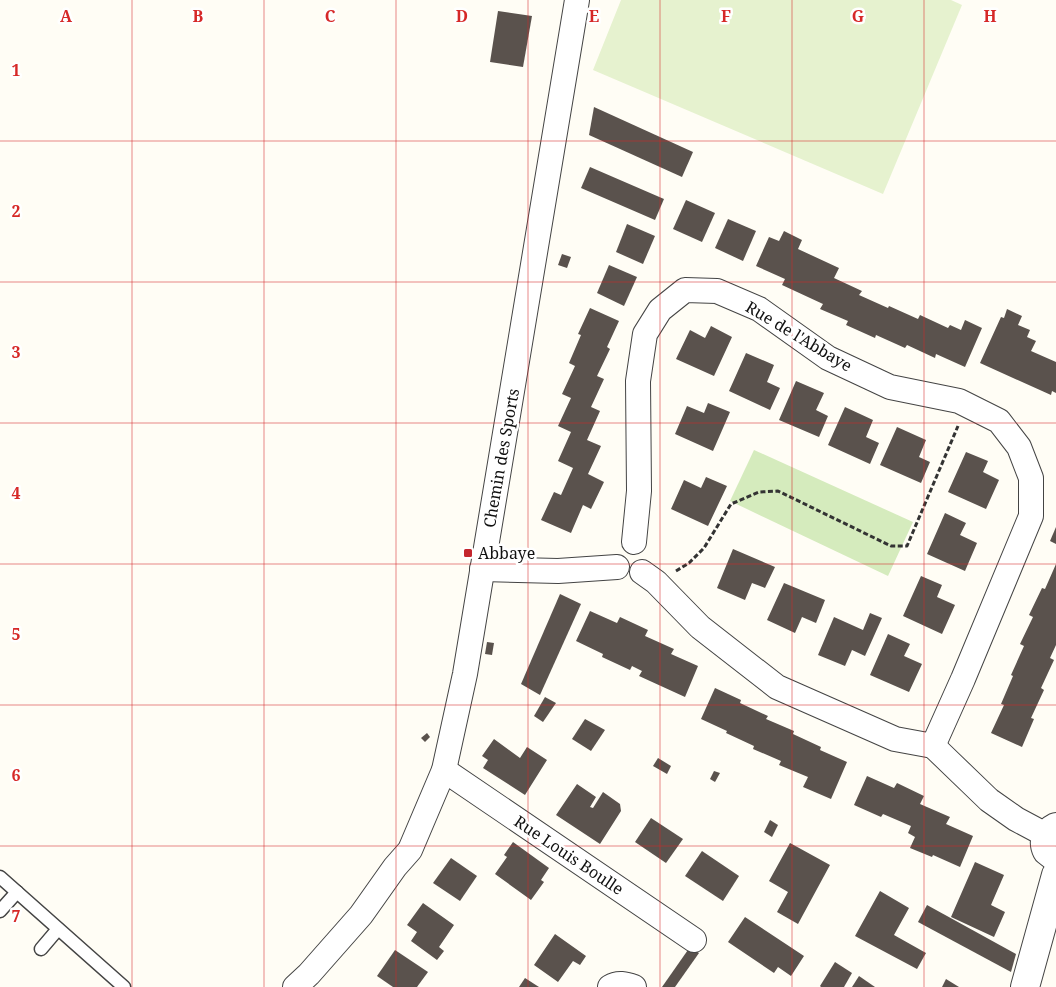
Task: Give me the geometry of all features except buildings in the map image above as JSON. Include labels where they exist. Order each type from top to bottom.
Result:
[{"type":"street","name":"Chemin des Sports","points":[[295,987],[309,974],[361,915],[410,850],[444,770],[465,674],[577,0]]},
{"type":"street","name":"Rue de l'Abbaye","points":[[634,542],[639,491],[638,382],[645,334],[660,310],[685,290],[717,291],[759,309],[828,358],[890,387],[959,402],[999,421],[1020,447],[1031,478],[1031,516],[933,746]]},
{"type":"street","points":[[617,567],[616,551],[624,544],[634,542],[644,546],[649,556],[649,577]]},
{"type":"street","points":[[482,569],[558,571],[617,567],[632,576],[649,577],[700,627],[777,687],[895,740],[933,746],[989,800],[1016,819],[1053,840]]},
{"type":"street","name":"Rue Louis Boulle","points":[[444,770],[694,940]]},
{"type":"street","points":[[1025,987],[1056,876]]},
{"type":"street","points":[[610,987],[616,984],[626,984],[634,987]]},
{"type":"lane","points":[[0,877],[124,987]]},
{"type":"lane","points":[[0,910],[17,892]]},
{"type":"lane","points":[[41,949],[58,929]]},
{"type":"path","points":[[649,577],[689,563],[704,548],[731,504],[759,492],[778,491],[891,546],[907,546],[967,405]]},
{"type":"green space","points":[[621,0],[951,0],[962,5],[883,194],[593,70]]},
{"type":"green space","points":[[754,450],[913,522],[888,576],[730,501]]},
{"type":"place","name":"Abbaye","points":[[468,553]]}]
